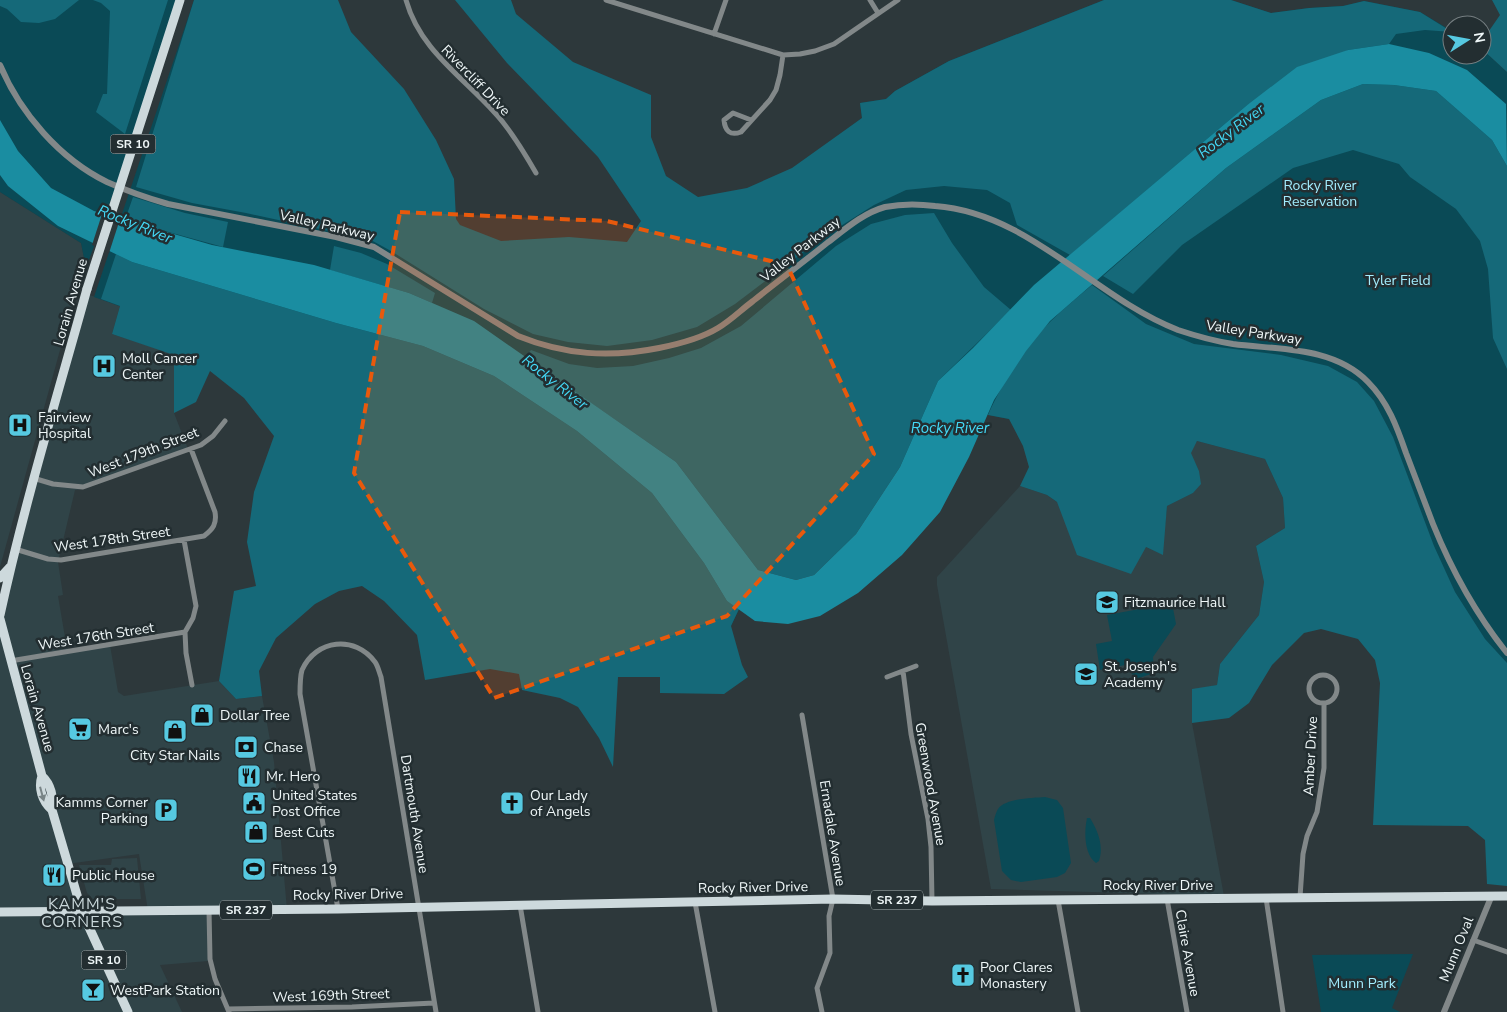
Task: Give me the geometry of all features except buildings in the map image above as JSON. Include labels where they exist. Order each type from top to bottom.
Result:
[{"type":"main road","name":"Lorain Avenue","points":[[128,1012],[82,912],[52,810],[54,802],[48,781],[42,776],[10,661],[0,617],[33,478],[87,289],[180,0]]},
{"type":"main road","points":[[0,578],[11,567]]},
{"type":"main road","name":"Rocky River Drive","points":[[0,912],[338,909],[833,899],[932,901],[1507,896]]},
{"type":"street","name":"Rivercliff Drive","points":[[406,0],[417,28],[430,48],[496,113],[520,146],[536,173]]},
{"type":"street","points":[[606,0],[783,55],[815,51],[834,44],[898,0]]},
{"type":"street","points":[[714,34],[726,0]]},
{"type":"street","points":[[870,0],[878,13]]},
{"type":"street","points":[[751,120],[733,113],[724,120],[724,128],[729,133],[741,132],[770,100],[776,90],[783,55]]},
{"type":"street","name":"Valley Parkway","points":[[0,65],[15,94],[56,147],[82,167],[106,181],[144,197],[168,204],[336,237],[374,247],[518,336],[536,343],[566,350],[601,354],[630,354],[684,343],[718,329],[839,233],[864,217],[886,207],[935,206],[961,210],[1011,227],[1056,255],[1117,298],[1158,321],[1204,338],[1234,344],[1304,352],[1335,359],[1368,382],[1383,400],[1396,423],[1450,566],[1486,627],[1507,653]]},
{"type":"street","name":"West 179th Street","points":[[33,478],[53,484],[84,487],[201,444],[213,436],[225,421]]},
{"type":"street","name":"West 178th Street","points":[[15,549],[48,559],[61,560],[204,536],[212,530],[216,520],[215,512],[190,449]]},
{"type":"street","points":[[184,540],[196,606],[193,618],[185,632],[186,653],[192,685]]},
{"type":"street","name":"West 176th Street","points":[[10,661],[185,632]]},
{"type":"street","name":"Dartmouth Avenue","points":[[338,909],[300,694],[302,671],[313,655],[326,646],[339,643],[353,644],[366,652],[376,663],[381,677],[436,1012]]},
{"type":"street","points":[[887,677],[916,666]]},
{"type":"street","name":"Greenwood Avenue","points":[[902,671],[911,734],[932,847],[932,901]]},
{"type":"street","name":"Amber Drive","points":[[1322,675],[1334,680],[1337,688],[1335,696],[1324,702],[1319,702],[1312,696],[1310,687],[1314,679],[1322,675]]},
{"type":"street","name":"Amber Drive","points":[[1300,897],[1303,854],[1307,836],[1317,812],[1324,768],[1324,702]]},
{"type":"street","name":"Ernadale Avenue","points":[[802,715],[833,899],[829,916],[830,953],[817,988],[822,1012]]},
{"type":"street","name":"Munn Oval","points":[[1444,1012],[1492,895]]},
{"type":"street","points":[[1266,898],[1283,1012]]},
{"type":"street","name":"Claire Avenue","points":[[1167,899],[1187,1012]]},
{"type":"street","points":[[1058,900],[1078,1012]]},
{"type":"street","points":[[695,902],[715,1012]]},
{"type":"street","points":[[520,905],[538,1012]]},
{"type":"street","points":[[209,910],[210,959],[215,979],[229,1010]]},
{"type":"street","points":[[1473,940],[1507,952]]},
{"type":"street","name":"West 169th Street","points":[[229,1010],[352,1010],[434,1003]]},
{"type":"highlighted area","points":[[400,212],[607,221],[787,265],[874,454],[727,616],[494,698],[354,473]]},
{"type":"shaded area","points":[[0,0],[79,0],[55,19],[39,23],[21,22],[7,9],[0,6]]},
{"type":"shaded area","points":[[93,0],[168,0],[125,134],[96,112],[103,94],[107,94],[110,11],[101,3]]},
{"type":"shaded area","points":[[194,0],[338,0],[351,32],[404,89],[436,140],[454,179],[456,219],[460,225],[501,241],[569,237],[627,242],[641,221],[598,157],[507,63],[455,0],[511,0],[516,14],[573,62],[651,95],[651,137],[666,176],[698,197],[747,188],[792,168],[862,118],[860,103],[886,99],[895,91],[949,61],[1104,0],[1231,0],[1271,13],[1343,6],[1364,1],[1420,12],[1442,26],[1442,31],[1425,30],[1396,34],[1389,44],[1348,50],[1246,106],[1070,255],[1017,225],[1010,203],[987,190],[944,186],[906,190],[874,205],[825,236],[735,304],[697,327],[652,340],[607,346],[568,342],[533,334],[484,309],[371,240],[192,203],[136,187]]},
{"type":"shaded area","points":[[1492,0],[1507,0],[1507,72],[1492,58],[1492,27],[1500,15]]},
{"type":"shaded area","points":[[1363,84],[1394,85],[1436,91],[1492,140],[1507,166],[1507,369],[1493,338],[1488,269],[1480,241],[1456,209],[1410,177],[1399,164],[1353,150],[1293,168],[1182,245],[1133,294],[1103,276],[1226,168],[1321,100]]},
{"type":"shaded area","name":"Fairview Hospital","points":[[0,192],[81,243],[86,268],[78,285],[0,567]]},
{"type":"shaded area","points":[[133,197],[185,213],[228,222],[223,247],[125,220]]},
{"type":"shaded area","points":[[934,213],[952,243],[984,287],[1011,310],[938,381],[900,467],[856,534],[814,575],[796,580],[758,570],[676,462],[525,357],[531,350],[569,364],[597,368],[633,366],[701,348],[741,326],[836,246],[871,224],[905,215]]},
{"type":"shaded area","points":[[334,246],[361,253],[387,264],[435,293],[432,303],[409,293],[330,270]]},
{"type":"shaded area","points":[[116,254],[132,262],[336,323],[423,346],[494,376],[577,431],[652,493],[704,563],[727,601],[739,609],[731,626],[742,665],[748,677],[724,694],[660,693],[660,677],[618,677],[613,767],[599,738],[578,707],[560,698],[522,690],[519,674],[490,669],[425,680],[417,635],[384,601],[362,586],[339,591],[315,604],[276,638],[259,671],[262,696],[236,699],[219,681],[234,591],[256,586],[247,542],[254,492],[274,436],[244,398],[210,371],[196,402],[174,413],[174,355],[112,334],[120,306],[101,299]]},
{"type":"shaded area","points":[[1092,285],[1146,324],[1194,344],[1281,355],[1328,366],[1357,382],[1374,401],[1393,437],[1434,546],[1455,592],[1485,639],[1507,663],[1507,886],[1487,884],[1485,840],[1468,826],[1373,825],[1380,683],[1375,660],[1358,639],[1321,629],[1304,633],[1272,665],[1249,703],[1229,718],[1192,723],[1192,689],[1217,685],[1220,664],[1259,615],[1264,582],[1256,546],[1285,528],[1283,498],[1265,459],[1197,441],[1191,453],[1199,471],[1201,484],[1193,493],[1167,506],[1163,555],[1146,547],[1131,574],[1077,555],[1057,502],[1047,495],[1020,486],[1029,467],[1023,446],[1009,419],[988,415],[1007,378],[1033,341],[1056,316]]},
{"type":"shaded area","points":[[87,294],[120,306],[112,334],[174,354],[174,413],[188,449],[83,489],[75,490],[58,562],[63,595],[58,596],[67,649],[12,659],[1,619]]},
{"type":"shaded area","name":"St. Joseph's Academy","points":[[1197,441],[1265,459],[1283,498],[1285,528],[1256,546],[1264,582],[1259,615],[1220,664],[1217,685],[1192,690],[1192,723],[1224,896],[991,889],[937,577],[1020,486],[1047,495],[1079,518],[1162,554],[1167,506],[1193,493],[1199,471],[1190,453]]},
{"type":"shaded area","points":[[0,627],[80,914],[207,912],[208,961],[160,965],[182,1012],[0,1012]]},
{"type":"shaded area","points":[[110,645],[118,692],[124,696],[219,681],[236,699],[262,696],[274,762],[287,910],[148,911],[139,854],[67,864],[10,661]]},
{"type":"shaded area","points":[[137,858],[141,899],[93,899],[87,893],[79,865],[111,865],[112,859]]},
{"type":"green space","points":[[0,0],[184,0],[86,268],[81,243],[0,192]]},
{"type":"green space","name":"Rocky River Reservation","points":[[194,0],[300,0],[459,253],[636,281],[862,118],[860,103],[886,99],[895,91],[949,61],[1104,0],[1231,0],[1271,13],[1343,6],[1364,1],[1420,12],[1442,25],[1442,65],[1492,65],[1492,58],[1507,72],[1507,760],[1344,450],[1009,419],[929,403],[900,467],[758,570],[731,626],[257,355],[94,297]]},
{"type":"green space","points":[[1172,603],[1176,624],[1153,657],[1154,673],[1136,679],[1125,665],[1100,670],[1096,644],[1112,641],[1107,615]]},
{"type":"green space","points":[[1045,797],[1057,800],[1063,808],[1071,863],[1065,873],[1057,877],[1021,882],[1011,880],[1002,871],[994,820],[996,813],[1002,805],[1007,803],[1020,799]]},
{"type":"green space","points":[[1087,818],[1090,818],[1099,839],[1101,850],[1099,861],[1096,863],[1087,848],[1085,830]]},
{"type":"green space","name":"Munn Park","points":[[1413,954],[1392,1008],[1400,1012],[1321,1012],[1312,955]]},
{"type":"water","name":"Rocky River","points":[[1389,44],[1429,53],[1442,59],[1442,65],[1456,65],[1467,70],[1506,104],[1507,166],[1492,140],[1436,91],[1394,85],[1363,84],[1321,100],[1226,168],[1050,321],[1026,351],[994,400],[969,457],[940,512],[902,555],[858,593],[820,616],[788,624],[755,621],[727,601],[704,563],[652,493],[577,431],[494,376],[423,346],[336,323],[132,262],[58,226],[8,186],[0,175],[0,120],[18,151],[51,188],[94,211],[212,245],[314,265],[409,293],[474,321],[676,462],[758,570],[796,580],[814,575],[856,534],[900,467],[938,381],[1034,285],[1246,106],[1297,67],[1348,50]]},
{"type":"pier","points":[[103,211],[121,216],[109,253],[92,245]]},
{"type":"place","name":"Moll Cancer Center","points":[[104,366]]},
{"type":"place","name":"Fairview Hospital","points":[[20,425]]},
{"type":"place","name":"Fitzmaurice Hall","points":[[1107,602]]},
{"type":"place","name":"St. Joseph's Academy","points":[[1086,674]]},
{"type":"place","name":"Dollar Tree","points":[[202,715]]},
{"type":"place","name":"Marc's","points":[[80,729]]},
{"type":"place","name":"City Star Nails","points":[[175,731]]},
{"type":"place","name":"Chase","points":[[246,747]]},
{"type":"place","name":"Mr. Hero","points":[[249,776]]},
{"type":"place","name":"United States Post Office","points":[[254,803]]},
{"type":"place","name":"Our Lady of Angels","points":[[512,803]]},
{"type":"place","name":"Kamms Corner Parking","points":[[166,810]]},
{"type":"place","name":"Best Cuts","points":[[256,832]]},
{"type":"place","name":"Fitness 19","points":[[254,869]]},
{"type":"place","name":"Public House","points":[[54,875]]},
{"type":"place","name":"Poor Clares Monastery","points":[[963,975]]},
{"type":"place","name":"WestPark Station","points":[[93,990]]},
{"type":"district","name":"KAMM'S CORNERS","points":[[82,912]]},
{"type":"park label","name":"Tyler Field","points":[[1398,280]]}]
